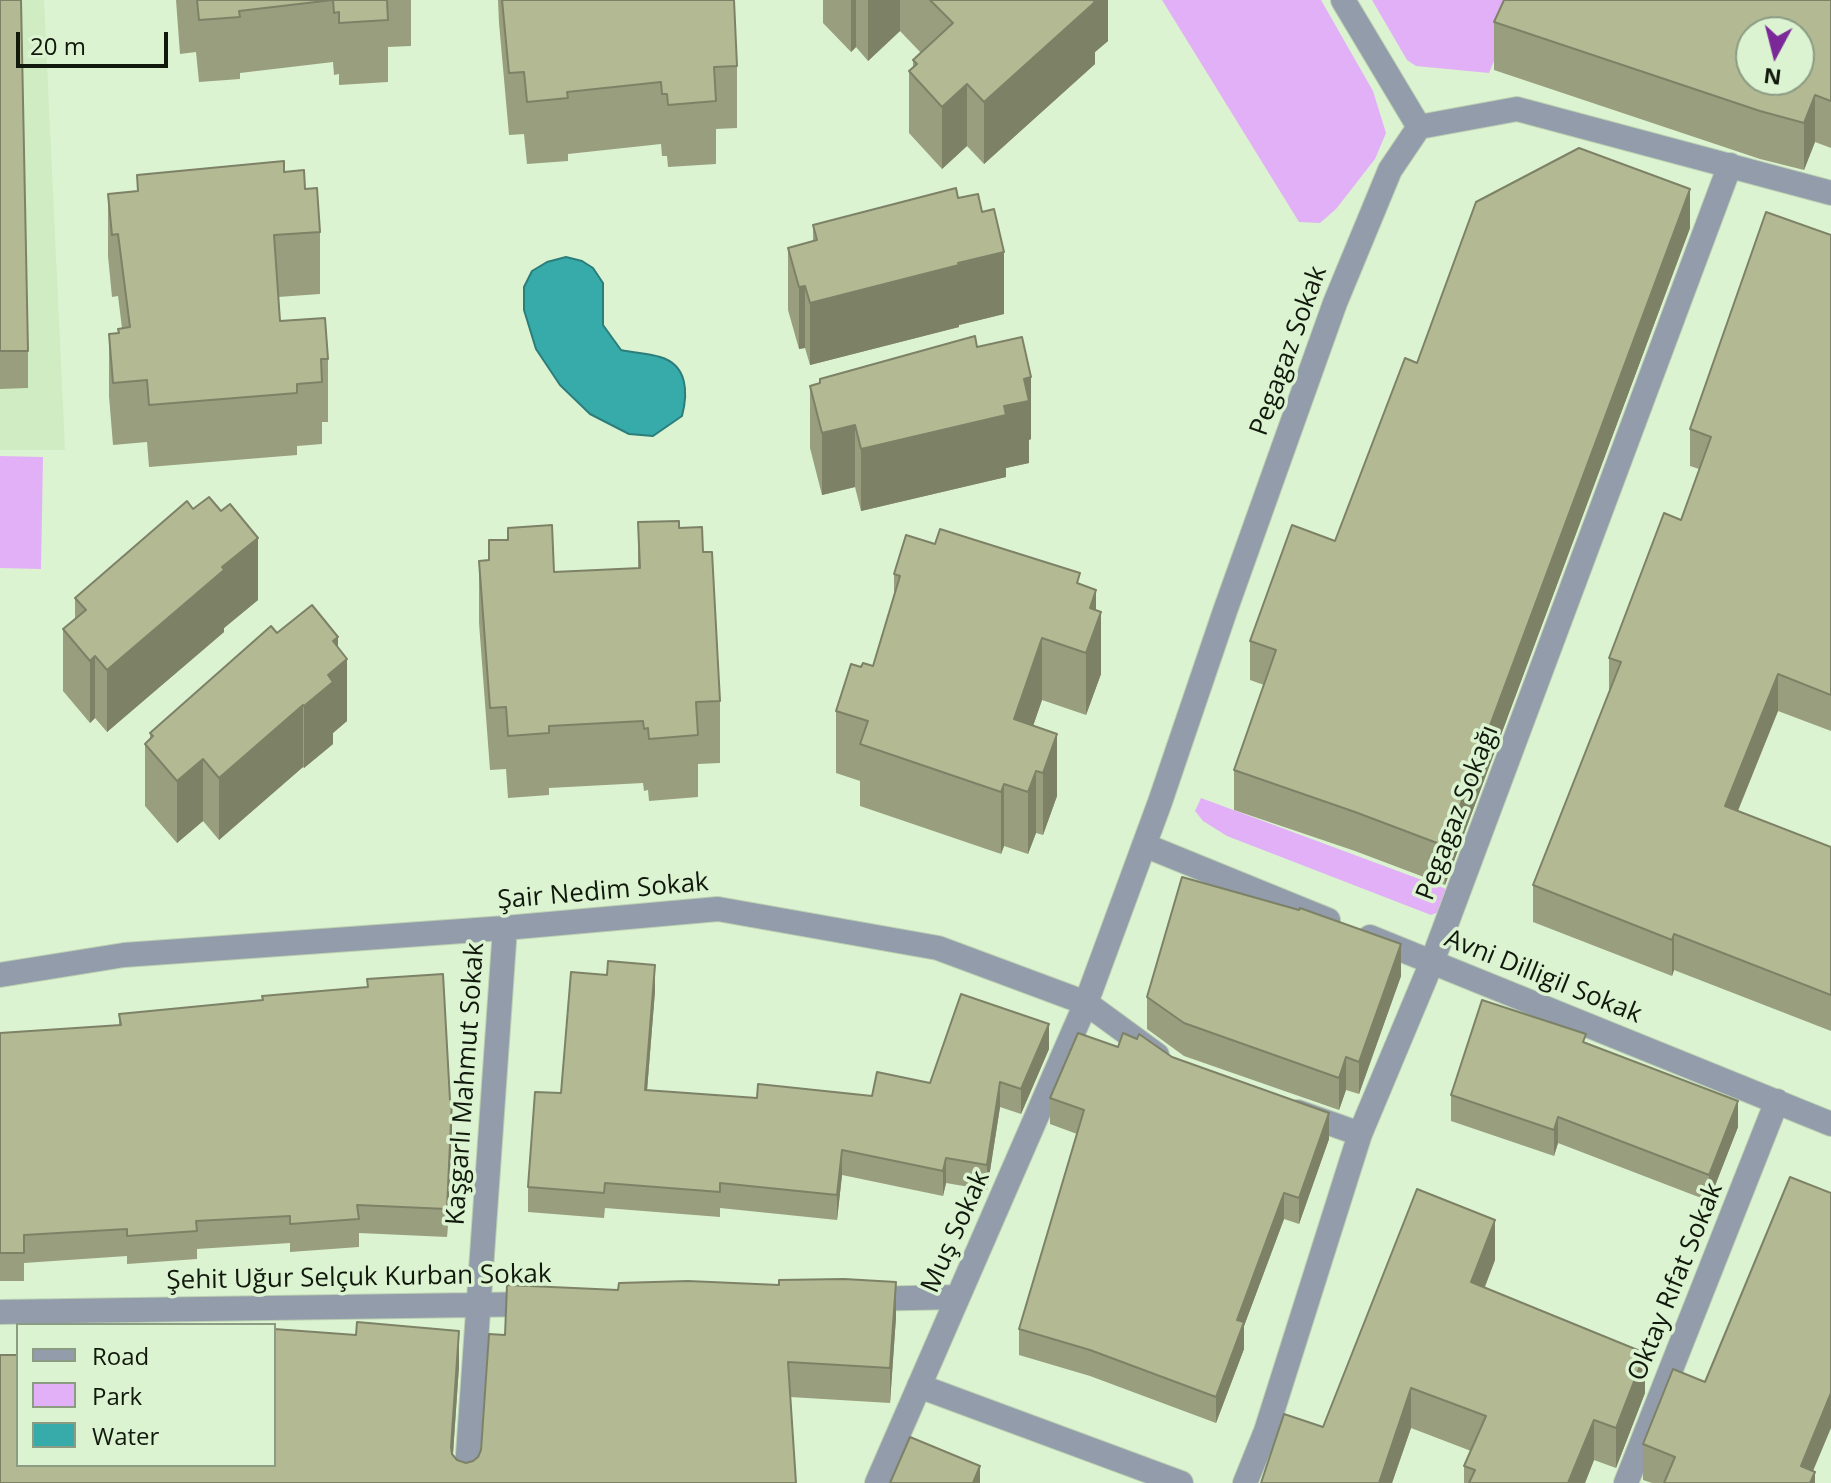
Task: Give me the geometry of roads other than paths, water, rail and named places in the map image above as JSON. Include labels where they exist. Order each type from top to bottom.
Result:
[{"type":"street","points":[[1343,0],[1419,127],[1517,109],[1831,193]]},
{"type":"street","name":"Pegagaz Sokak","points":[[1086,1003],[1335,303],[1390,170],[1419,127]]},
{"type":"street","name":"Pegagaz Sokağı","points":[[1245,1483],[1266,1431],[1360,1134],[1432,962],[1730,165]]},
{"type":"street","name":"Avni Dilligil Sokak","points":[[1144,845],[1831,1124]]},
{"type":"street","name":"Şair Nedim Sokak","points":[[0,968],[124,955],[505,928],[718,909],[938,948],[1086,1003],[1177,1069]]},
{"type":"street","name":"Kaşgarlı Mahmut Sokak","points":[[466,1483],[505,928]]},
{"type":"street","name":"Muş Sokak","points":[[877,1483],[1086,1003]]},
{"type":"street","name":"Oktay Rıfat Sokak","points":[[1626,1483],[1777,1101]]},
{"type":"street","points":[[1275,1104],[1360,1134]]},
{"type":"street","points":[[846,1299],[958,1297]]},
{"type":"street","name":"Şehit Uğur Selçuk Kurban Sokak","points":[[0,1312],[558,1303]]},
{"type":"street","points":[[919,1386],[1181,1483]]},
{"type":"water","points":[[566,257],[593,268],[603,283],[603,325],[621,350],[660,357],[676,366],[681,373],[685,389],[682,416],[653,436],[629,434],[590,414],[560,385],[536,349],[524,310],[524,287],[532,271],[547,262]]}]
